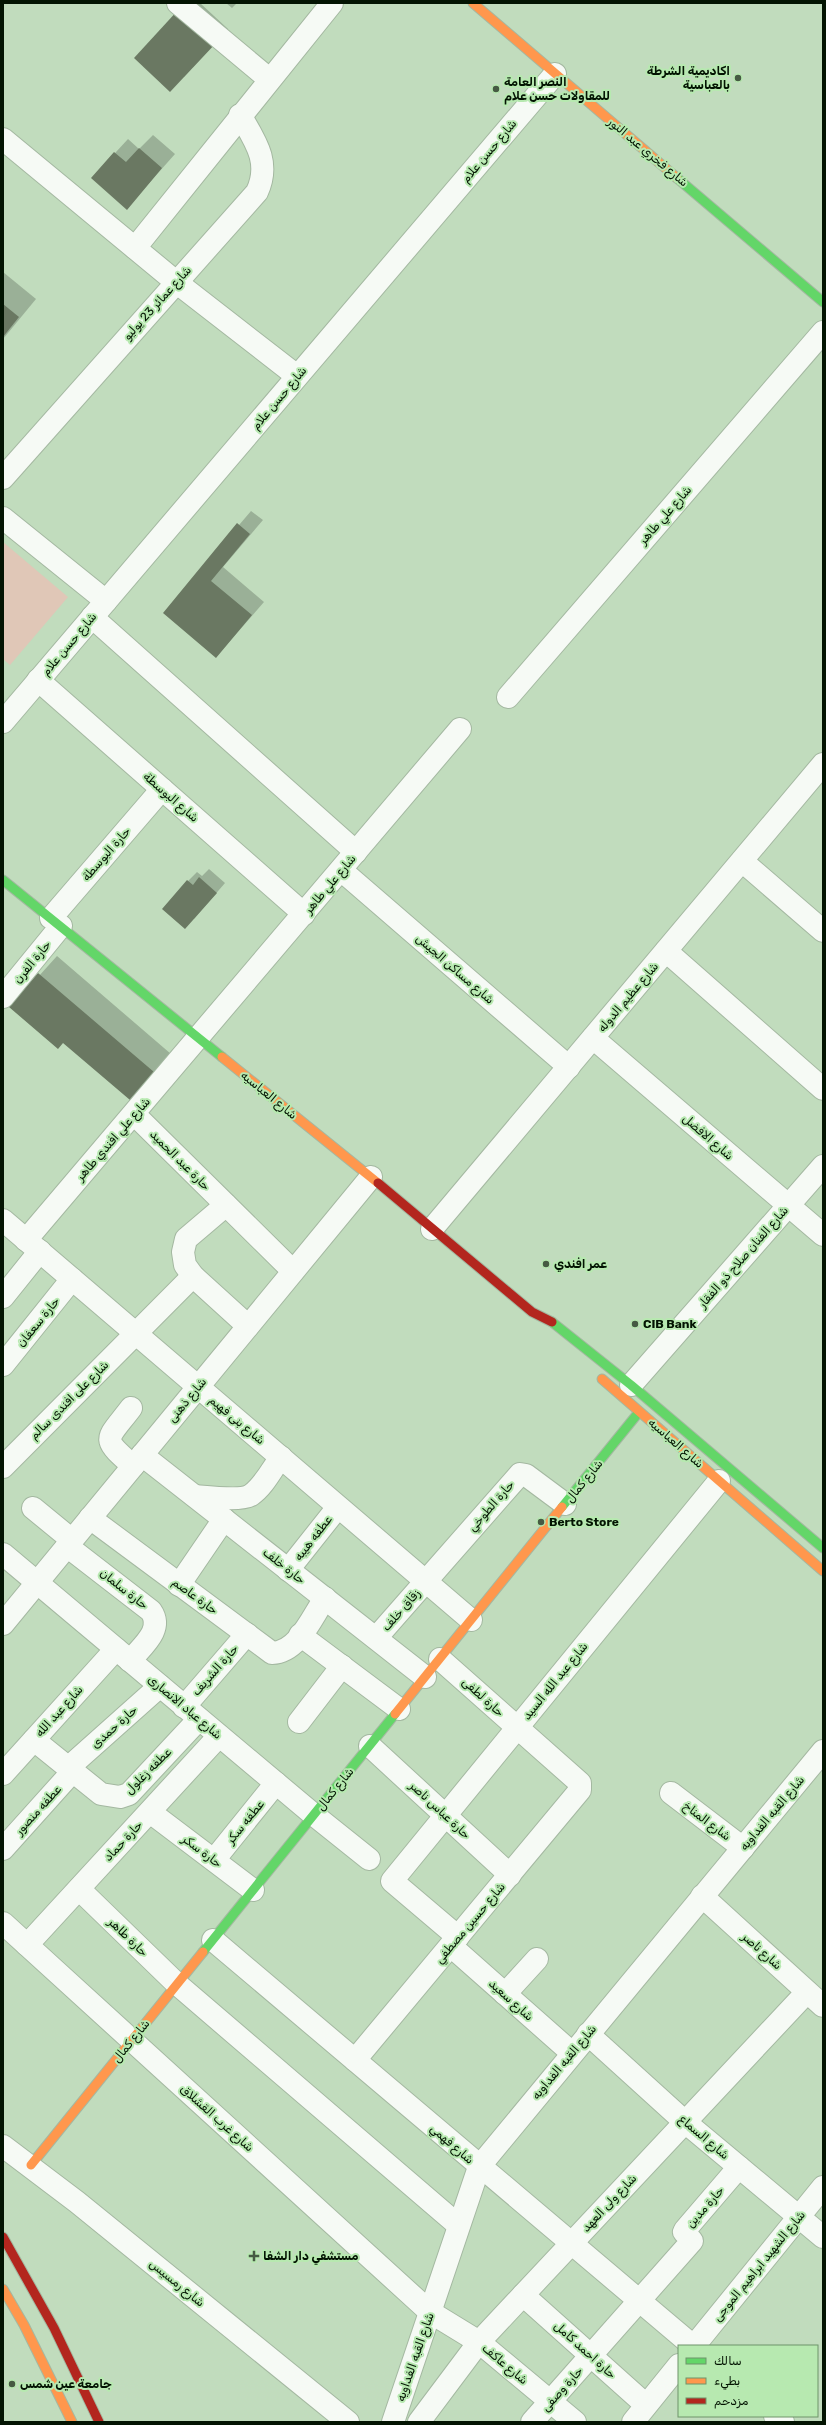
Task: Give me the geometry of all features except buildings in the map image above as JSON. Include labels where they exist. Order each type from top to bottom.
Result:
[{"type":"main road","name":"شارع فخري عبد النور","points":[[473,3],[554,74],[823,302]]},
{"type":"main road","name":"شارع العباسيه","points":[[3,880],[371,1177],[532,1312],[545,1329]]},
{"type":"main road","name":"شارع العباسيه","points":[[532,1312],[556,1324],[821,1543]]},
{"type":"main road","name":"شارع العباسيه","points":[[594,1372],[823,1571]]},
{"type":"main road","name":"شارع كمال","points":[[31,2165],[639,1412]]},
{"type":"main road","points":[[3,2238],[21,2266],[84,2387],[99,2422]]},
{"type":"main road","points":[[3,2289],[24,2325],[72,2422]]},
{"type":"street","points":[[178,3],[269,79]]},
{"type":"street","points":[[136,248],[240,115],[332,3]]},
{"type":"street","name":"شارع حسن علام","points":[[3,722],[554,74]]},
{"type":"street","name":"شارع عمائر 23 يوليو","points":[[3,478],[257,192],[261,183],[263,164],[262,154],[240,115]]},
{"type":"street","points":[[3,139],[176,282],[297,376]]},
{"type":"street","name":"شارع علي طاهر","points":[[508,698],[823,332]]},
{"type":"street","points":[[3,518],[106,600]]},
{"type":"street","points":[[92,617],[356,852]]},
{"type":"street","name":"شارع البوسطة","points":[[38,680],[304,914]]},
{"type":"street","name":"شارع علي طاهر","points":[[199,1038],[460,729]]},
{"type":"street","name":"شارع عظيم الدوله","points":[[432,1229],[823,764]]},
{"type":"street","name":"حارة البوسطة","points":[[56,922],[162,789]]},
{"type":"street","points":[[742,861],[823,931]]},
{"type":"street","name":"شارع مساكن الجيش","points":[[341,870],[569,1067]]},
{"type":"street","name":"حارة الفرن","points":[[3,997],[56,922]]},
{"type":"street","points":[[666,951],[823,1089]]},
{"type":"street","name":"شارع علي افندي طاهر","points":[[3,1297],[33,1246],[134,1114],[199,1038]]},
{"type":"street","name":"شارع الافضل","points":[[593,1038],[823,1235]]},
{"type":"street","name":"حارة عبد الحميد","points":[[134,1114],[293,1271]]},
{"type":"street","name":"شارع الفنان صلاح ذو الفقار","points":[[631,1385],[823,1166]]},
{"type":"street","name":"شارع ذهنى","points":[[3,1624],[371,1177]]},
{"type":"street","points":[[226,1205],[186,1239],[183,1252],[184,1259],[193,1276],[248,1326]]},
{"type":"street","name":"شارع بنى فهيم","points":[[3,1220],[471,1620]]},
{"type":"street","name":"شارع على افندى سالم","points":[[6,1469],[135,1333],[193,1276]]},
{"type":"street","name":"حارة سعفان","points":[[3,1365],[72,1279]]},
{"type":"street","name":"حارة خلف","points":[[131,1408],[110,1436],[112,1448],[138,1460],[195,1496],[425,1677]]},
{"type":"street","points":[[195,1496],[250,1496],[281,1457]]},
{"type":"street","name":"حارة الطوخي","points":[[425,1581],[520,1474],[526,1475],[565,1504]]},
{"type":"street","name":"شارع عبد الله السيد","points":[[455,1941],[392,1881],[719,1481]]},
{"type":"street","name":"عطفه هيبه","points":[[288,1570],[338,1506]]},
{"type":"street","points":[[33,1508],[70,1543]]},
{"type":"street","name":"حارة عاصم","points":[[90,1518],[272,1653],[282,1652],[292,1646],[325,1598]]},
{"type":"street","points":[[179,1585],[224,1519]]},
{"type":"street","name":"حارة سلمان","points":[[70,1543],[151,1611],[155,1617],[155,1631],[123,1655]]},
{"type":"street","name":"شارع عباد الانصارى","points":[[3,1554],[219,1736],[369,1859]]},
{"type":"street","name":"زقاق خلف","points":[[376,1638],[425,1581]]},
{"type":"street","name":"حارة الشريف","points":[[192,1713],[247,1634]]},
{"type":"street","points":[[300,1635],[399,1709]]},
{"type":"street","name":"شارع عبد الله","points":[[5,1768],[123,1655]]},
{"type":"street","name":"حارة لطفى","points":[[440,1659],[580,1783]]},
{"type":"street","points":[[299,1722],[342,1666]]},
{"type":"street","name":"حارة حمدى","points":[[70,1770],[160,1686]]},
{"type":"street","name":"عطفه زغلول","points":[[34,1740],[101,1794],[120,1797],[129,1794],[192,1713]]},
{"type":"street","name":"حارة حماد","points":[[27,1945],[219,1736]]},
{"type":"street","name":"حارة عباس ناصر","points":[[370,1746],[510,1875]]},
{"type":"street","name":"شارع القبه الفداويه","points":[[393,2422],[458,2225],[479,2167],[823,1751]]},
{"type":"street","name":"عطفه منصور","points":[[3,1849],[70,1770]]},
{"type":"street","name":"عطفه سكر","points":[[214,1860],[276,1783]]},
{"type":"street","name":"شارع حسين مصطفي","points":[[355,2060],[576,1796],[580,1790],[580,1783]]},
{"type":"street","name":"شارع المناخ","points":[[671,1793],[742,1848]]},
{"type":"street","name":"حارة سكر","points":[[150,1812],[253,1890]]},
{"type":"street","name":"حارة طاهر","points":[[78,1889],[177,1984],[458,2225]]},
{"type":"street","name":"شارع ناصر","points":[[702,1896],[815,1999]]},
{"type":"street","name":"شارع غرب القشلاق","points":[[3,1923],[430,2312]]},
{"type":"street","name":"شارع فهمي","points":[[213,1940],[479,2167],[693,2345]]},
{"type":"street","name":"شارع سعيد","points":[[455,1941],[505,1994],[572,2053]]},
{"type":"street","points":[[505,1994],[537,1959]]},
{"type":"street","name":"شارع ولى العهد","points":[[419,2422],[479,2342],[571,2243],[685,2122],[815,1999]]},
{"type":"street","name":"شارع السماع","points":[[588,2034],[685,2122],[823,2236]]},
{"type":"street","name":"شارع رمسيس","points":[[3,2146],[31,2165],[348,2422]]},
{"type":"street","name":"حارة مدين","points":[[640,2301],[692,2241],[684,2232],[685,2230],[739,2167]]},
{"type":"street","name":"شارع الشهيد ابراهيم الموجى","points":[[695,2345],[823,2187]]},
{"type":"street","name":"حارة احمد كامل","points":[[523,2295],[646,2405]]},
{"type":"street","name":"حارة وصفى","points":[[532,2422],[640,2301]]},
{"type":"street","name":"شارع عاكف","points":[[430,2312],[479,2342],[575,2422]]},
{"type":"street","points":[[633,2422],[678,2366]]},
{"type":"shaded area","points":[[3,542],[68,597],[10,665],[3,659]]},
{"type":"traffic: fast","points":[[677,178],[823,302]]},
{"type":"traffic: fast","points":[[3,880],[222,1057]]},
{"type":"traffic: fast","points":[[552,1322],[631,1385],[823,1548]]},
{"type":"traffic: fast","points":[[562,1507],[639,1412]]},
{"type":"traffic: fast","points":[[203,1952],[395,1714]]},
{"type":"traffic: slow","points":[[473,3],[677,178]]},
{"type":"traffic: slow","points":[[222,1057],[378,1183]]},
{"type":"traffic: slow","points":[[602,1379],[823,1571]]},
{"type":"traffic: slow","points":[[395,1714],[562,1507]]},
{"type":"traffic: slow","points":[[31,2165],[203,1952]]},
{"type":"traffic: slow","points":[[3,2289],[24,2325],[72,2422]]},
{"type":"traffic: jam","points":[[378,1183],[532,1312],[552,1322]]},
{"type":"traffic: jam","points":[[3,2237],[54,2328],[99,2422]]},
{"type":"place","name":"اكاديمية الشرطة بالعباسية","points":[[738,78]]},
{"type":"place","name":"النصر العامة للمقاولات حسن علام","points":[[496,89]]},
{"type":"place","name":"عمر افندي","points":[[546,1264]]},
{"type":"place","name":"CIB Bank","points":[[635,1324]]},
{"type":"place","name":"Berto Store","points":[[541,1522]]},
{"type":"place","name":"مستشفي دار الشفا","points":[[254,2256]]},
{"type":"place","name":"جامعة عين شمس","points":[[12,2384]]}]
